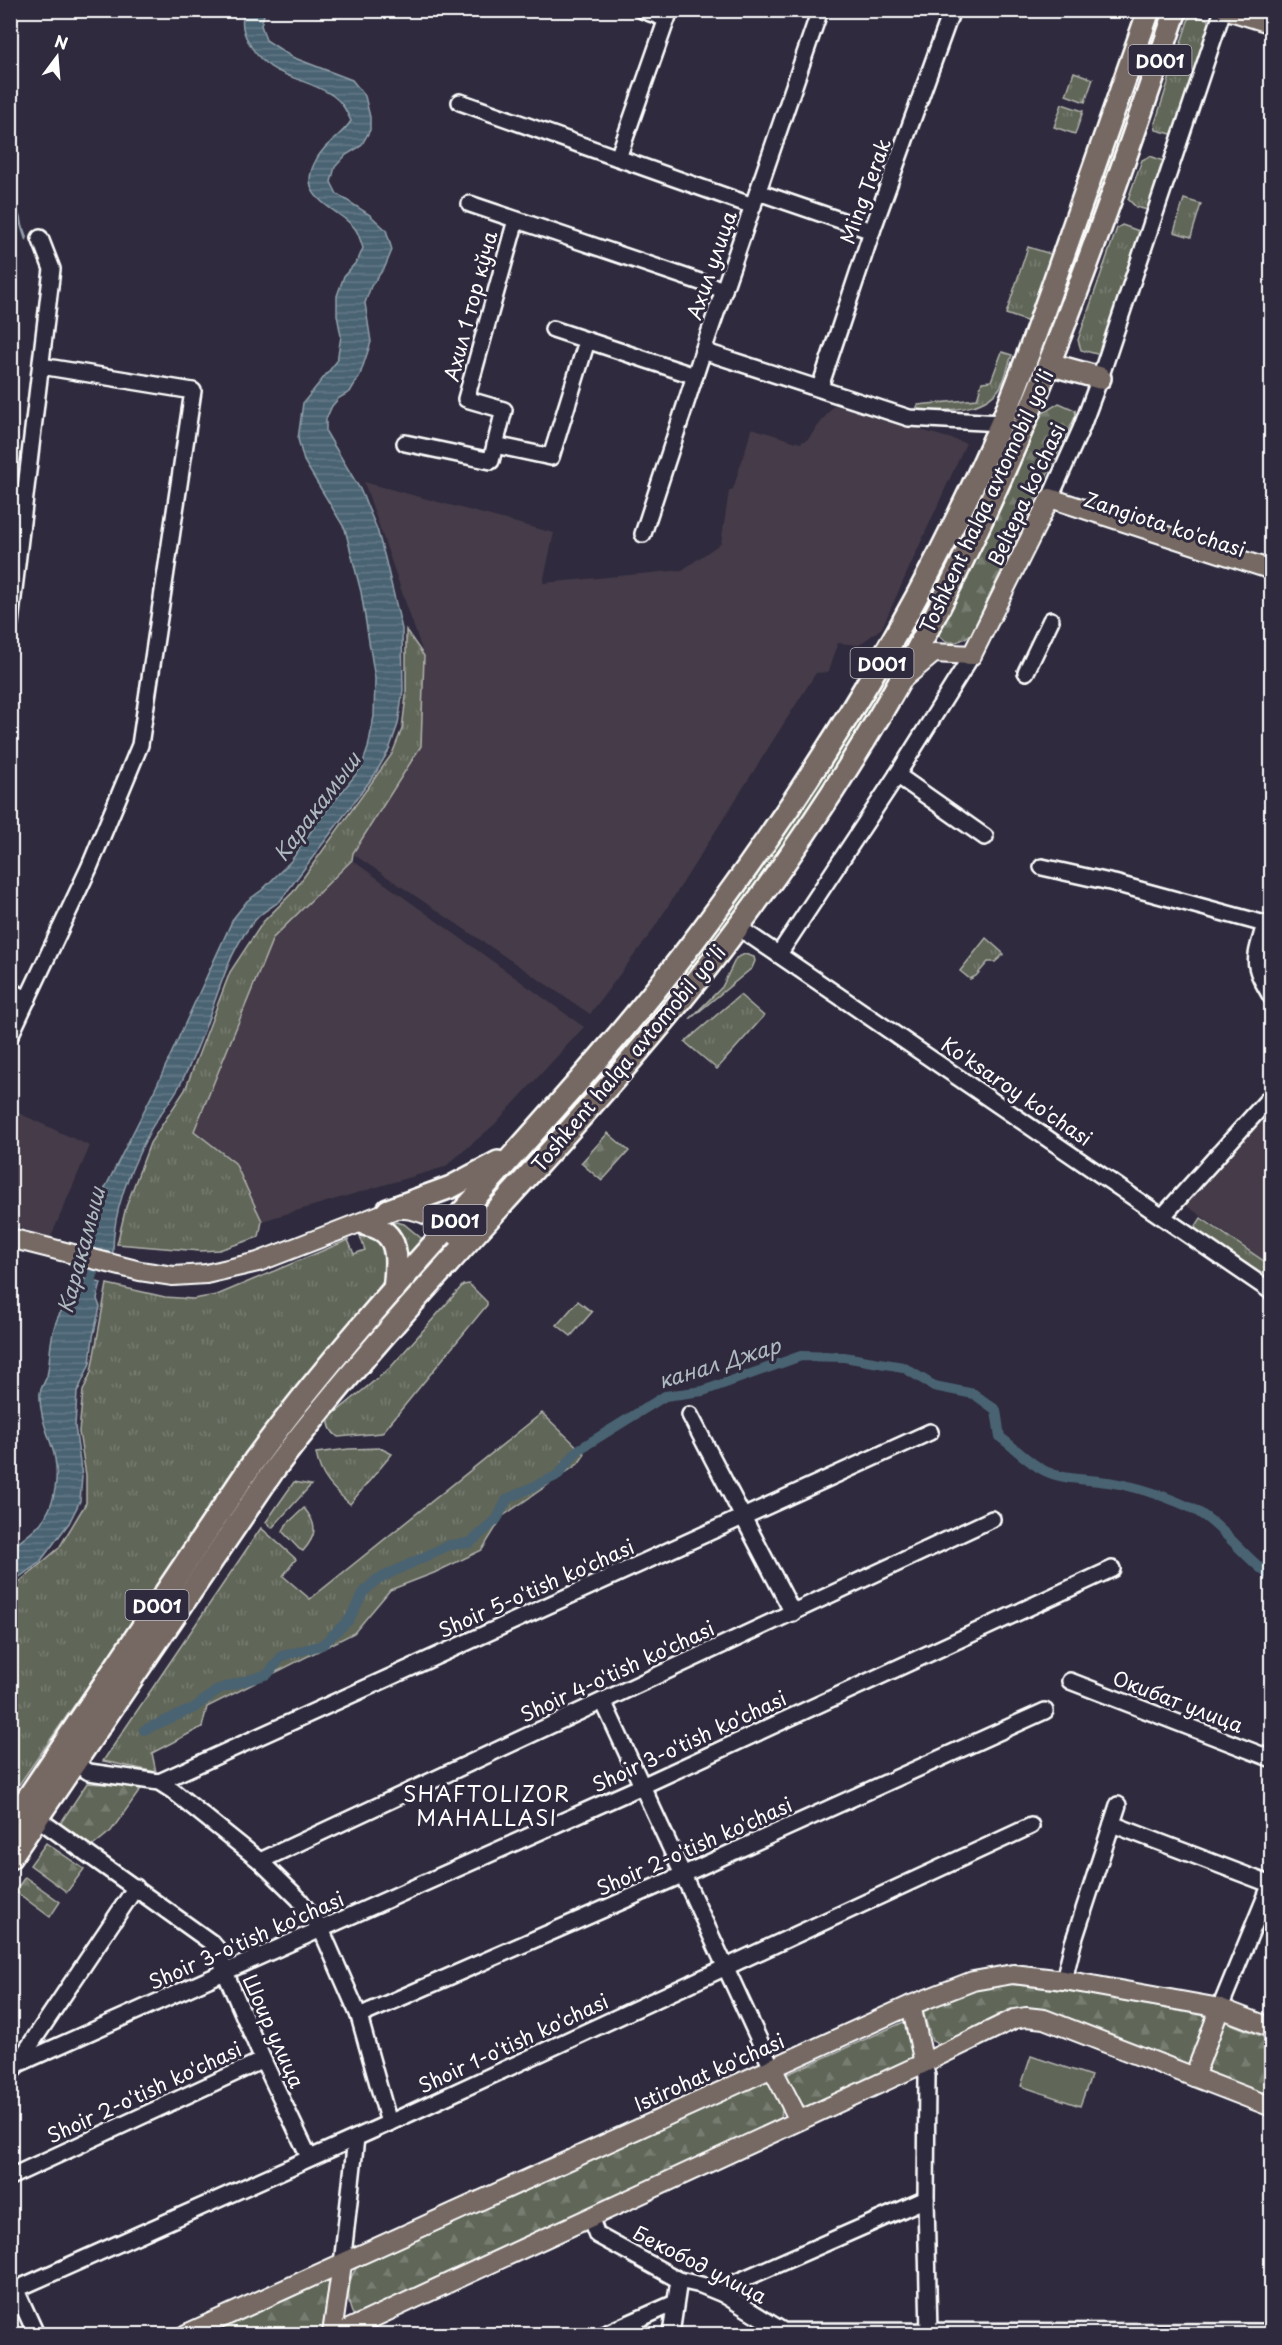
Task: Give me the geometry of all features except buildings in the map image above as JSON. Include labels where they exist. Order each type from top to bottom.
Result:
[{"type":"highway","name":"Toshkent halqa avtomobil yo'li","points":[[10,1824],[254,1461],[308,1389],[647,1002],[711,919],[822,759],[900,630],[953,527],[1001,423],[1029,352],[1149,10]]},
{"type":"highway","name":"Toshkent halqa avtomobil yo'li","points":[[10,1858],[273,1471],[326,1403],[651,1037],[738,927],[832,790],[899,682],[977,530],[1049,364],[1143,110],[1176,10]]},
{"type":"highway","points":[[1118,101],[1143,110]]},
{"type":"highway","points":[[1049,364],[1100,378]]},
{"type":"highway","points":[[388,1210],[452,1187],[484,1171],[517,1150]]},
{"type":"highway","points":[[367,1225],[384,1232],[394,1247],[397,1267],[394,1290]]},
{"type":"highway","points":[[308,1389],[326,1403]]},
{"type":"main road","name":"Beltepa ko'chasi","points":[[1225,10],[1272,24]]},
{"type":"main road","name":"Beltepa ko'chasi","points":[[972,655],[1048,503]]},
{"type":"main road","name":"Zangiota ko'chasi","points":[[1048,503],[1272,570]]},
{"type":"main road","name":"Zangiota ko'chasi","points":[[1048,503],[1272,581]]},
{"type":"main road","points":[[928,628],[934,653]]},
{"type":"main road","points":[[899,682],[934,653],[972,655]]},
{"type":"main road","points":[[123,1270],[173,1276],[224,1271],[258,1262],[388,1210],[413,1210],[430,1216],[462,1248]]},
{"type":"main road","points":[[10,1238],[57,1253],[175,1281],[228,1277],[264,1267],[367,1225],[388,1219],[405,1219],[444,1232]]},
{"type":"main road","points":[[10,1244],[57,1253]]},
{"type":"main road","name":"Istirohat ko'chasi","points":[[186,2334],[911,2005],[986,1977],[1013,1974],[1065,1980],[1220,2008],[1272,2028]]},
{"type":"main road","points":[[911,2005],[924,2063]]},
{"type":"main road","points":[[1194,2077],[1220,2008]]},
{"type":"main road","points":[[338,2334],[1020,2017],[1044,2019],[1272,2107]]},
{"type":"main road","points":[[772,2068],[799,2120]]},
{"type":"main road","points":[[332,2334],[342,2264]]},
{"type":"street","points":[[618,158],[668,15],[642,10]]},
{"type":"street","name":"Ахил улица","points":[[644,534],[703,351],[820,10]]},
{"type":"street","name":"Ming Terak","points":[[820,387],[872,231],[952,10]]},
{"type":"street","name":"Beltepa ko'chasi","points":[[1048,503],[1081,429],[1100,378],[1225,10]]},
{"type":"street","points":[[460,102],[618,158],[872,231]]},
{"type":"street","points":[[470,204],[724,290]]},
{"type":"street","name":"Ахил 1 тор кўча","points":[[495,445],[504,410],[466,399],[516,220]]},
{"type":"street","points":[[10,623],[52,269],[40,238]]},
{"type":"street","points":[[552,329],[695,376]]},
{"type":"street","points":[[405,443],[490,461],[495,445],[551,457],[587,340]]},
{"type":"street","points":[[703,351],[820,387],[909,418],[1001,423]]},
{"type":"street","points":[[10,1036],[88,868],[140,745],[193,391],[40,366]]},
{"type":"street","points":[[1026,672],[1051,620]]},
{"type":"street","name":"Beltepa ko'chasi","points":[[779,954],[897,775],[972,655]]},
{"type":"street","points":[[897,775],[985,837]]},
{"type":"street","points":[[1042,867],[1114,883],[1265,924],[1255,962],[1256,971],[1272,998]]},
{"type":"street","name":"Ko'ksaroy ko'chasi","points":[[738,927],[1272,1292]]},
{"type":"street","points":[[10,991],[28,999]]},
{"type":"street","points":[[1163,1216],[1272,1095]]},
{"type":"street","points":[[690,1415],[793,1613]]},
{"type":"street","name":"Shoir 5-o'tish ko'chasi","points":[[159,1782],[930,1432]]},
{"type":"street","name":"Shoir 4-o'tish ko'chasi","points":[[260,1861],[992,1519]]},
{"type":"street","name":"Shoir 3-o'tish ko'chasi","points":[[14,2069],[642,1786],[1112,1569]]},
{"type":"street","name":"Окибат улица","points":[[1070,1681],[1272,1759]]},
{"type":"street","points":[[603,1701],[772,2068]]},
{"type":"street","name":"Shoir 2-o'tish ko'chasi","points":[[359,2016],[682,1875],[1045,1711]]},
{"type":"street","points":[[74,1763],[89,1772],[159,1782],[260,1861],[299,1899],[321,1929],[359,2016],[389,2123]]},
{"type":"street","points":[[1065,1980],[1073,1943],[1118,1804]]},
{"type":"street","name":"Шоир улица","points":[[37,1818],[212,1943],[221,1958],[263,2060],[309,2157]]},
{"type":"street","points":[[1112,1824],[1271,1883],[1220,2008]]},
{"type":"street","name":"Shoir 1-o'tish ko'chasi","points":[[13,2291],[389,2123],[1031,1826]]},
{"type":"street","points":[[14,2069],[136,1887]]},
{"type":"street","name":"Shoir 2-o'tish ko'chasi","points":[[10,2177],[263,2060]]},
{"type":"street","points":[[924,2063],[927,2076],[926,2199],[929,2334]]},
{"type":"street","points":[[342,2264],[356,2138]]},
{"type":"street","points":[[723,2294],[737,2282],[926,2199]]},
{"type":"street","name":"Бекобод улица","points":[[590,2217],[597,2235],[679,2280],[701,2285],[723,2294],[783,2333],[1272,2332]]},
{"type":"street","points":[[671,2334],[679,2280]]},
{"type":"street","points":[[13,2291],[36,2334]]},
{"type":"street","points":[[605,2334],[675,2303]]},
{"type":"shaded area","points":[[834,405],[966,443],[882,628],[859,645],[838,643],[829,672],[816,673],[651,933],[590,1014],[353,854],[421,746],[424,656],[364,482],[554,533],[543,583],[682,570],[721,543],[729,491],[733,489],[752,428],[800,443],[808,439]]},
{"type":"shaded area","points":[[352,860],[584,1027],[494,1125],[445,1167],[262,1221],[235,1163],[194,1131],[273,938]]},
{"type":"shaded area","points":[[1271,1103],[1271,1265],[1184,1204]]},
{"type":"shaded area","points":[[10,1109],[90,1146],[50,1239],[11,1224]]},
{"type":"green space","points":[[1193,15],[1211,22],[1175,135],[1156,130],[1155,123],[1189,18]]},
{"type":"green space","points":[[1074,72],[1093,79],[1085,102],[1066,95]]},
{"type":"green space","points":[[1062,104],[1083,111],[1075,134],[1054,127]]},
{"type":"green space","points":[[1120,118],[1126,121],[1044,353],[997,468],[926,615],[865,723],[775,858],[678,989],[467,1233],[462,1229],[569,1107],[699,951],[770,851],[882,681],[939,574]]},
{"type":"green space","points":[[1150,156],[1166,162],[1148,210],[1136,207],[1128,199],[1142,160]]},
{"type":"green space","points":[[1184,199],[1201,204],[1191,237],[1174,232]]},
{"type":"green space","points":[[1122,225],[1141,233],[1101,355],[1081,350],[1078,340],[1117,228]]},
{"type":"green space","points":[[1028,247],[1051,254],[1029,322],[1006,314]]},
{"type":"green space","points":[[1002,352],[1012,355],[1001,386],[994,395],[974,406],[915,412],[918,405],[977,399],[982,382],[991,381]]},
{"type":"green space","points":[[1059,403],[1075,410],[1076,415],[971,634],[959,641],[947,641],[939,636],[939,629],[1041,414]]},
{"type":"green space","points":[[406,630],[424,656],[421,746],[353,853],[352,860],[273,938],[194,1131],[235,1163],[262,1221],[259,1237],[219,1250],[200,1251],[117,1244],[126,1207],[150,1143],[185,1090],[230,972],[263,922],[293,892],[392,754],[402,729],[406,696]]},
{"type":"green space","points":[[986,938],[1004,954],[995,962],[988,962],[976,976],[970,979],[960,971]]},
{"type":"green space","points":[[745,954],[754,957],[752,968],[690,1019],[722,987],[736,958]]},
{"type":"green space","points":[[740,995],[764,1016],[717,1069],[685,1042]]},
{"type":"green space","points":[[608,1133],[629,1151],[602,1181],[581,1163]]},
{"type":"green space","points":[[1201,1218],[1271,1266],[1271,1283],[1194,1229]]},
{"type":"green space","points":[[396,1222],[404,1224],[427,1243],[403,1266],[387,1225]]},
{"type":"green space","points":[[371,1235],[385,1244],[389,1275],[299,1383],[11,1796],[11,1589],[59,1548],[86,1503],[86,1475],[79,1432],[83,1391],[91,1372],[107,1284],[165,1297],[193,1299],[217,1295],[348,1240],[354,1254],[365,1250],[360,1236]]},
{"type":"green space","points":[[469,1284],[487,1302],[487,1305],[382,1433],[338,1437],[332,1431],[329,1418],[390,1368],[463,1285]]},
{"type":"green space","points":[[578,1301],[592,1312],[571,1336],[557,1325]]},
{"type":"green space","points":[[542,1413],[585,1454],[578,1464],[503,1516],[482,1550],[434,1573],[390,1590],[354,1633],[207,1707],[202,1727],[152,1753],[156,1772],[103,1761],[261,1528],[296,1559],[283,1576],[310,1599]]},
{"type":"green space","points":[[380,1448],[392,1454],[350,1504],[328,1482],[316,1453],[349,1449]]},
{"type":"green space","points":[[294,1482],[311,1485],[272,1528],[266,1522]]},
{"type":"green space","points":[[304,1508],[312,1520],[314,1530],[311,1540],[303,1551],[283,1532],[286,1525]]},
{"type":"green space","points":[[87,1783],[143,1786],[111,1831],[90,1848],[58,1827]]},
{"type":"green space","points":[[46,1843],[84,1869],[67,1892],[30,1865]]},
{"type":"green space","points":[[25,1877],[60,1902],[50,1917],[15,1891]]},
{"type":"green space","points":[[1009,1984],[1117,1997],[1210,2017],[1193,2068],[1017,2012],[943,2043],[932,2041],[923,2012],[969,1989]]},
{"type":"green space","points":[[1221,2020],[1271,2040],[1271,2099],[1202,2072]]},
{"type":"green space","points":[[906,2021],[913,2055],[911,2062],[811,2108],[797,2100],[783,2076]]},
{"type":"green space","points":[[1031,2056],[1091,2076],[1080,2106],[1021,2086]]},
{"type":"green space","points":[[764,2081],[770,2083],[782,2104],[781,2122],[360,2315],[354,2316],[351,2311],[350,2283],[358,2266]]},
{"type":"green space","points":[[326,2281],[329,2283],[322,2331],[318,2334],[209,2334]]},
{"type":"water","points":[[244,11],[265,11],[261,25],[266,40],[292,57],[352,80],[365,96],[370,117],[370,130],[361,146],[346,155],[335,167],[331,182],[337,194],[370,215],[386,230],[392,250],[385,267],[371,286],[365,303],[371,342],[360,375],[350,392],[339,398],[332,406],[326,419],[326,432],[360,489],[377,529],[402,629],[403,690],[398,724],[389,750],[375,774],[280,901],[258,917],[236,948],[190,1064],[178,1089],[151,1129],[136,1159],[119,1205],[113,1254],[89,1249],[89,1230],[97,1204],[156,1087],[233,919],[247,901],[262,890],[291,861],[316,824],[361,768],[368,748],[374,716],[375,679],[361,592],[345,529],[304,461],[298,439],[303,403],[337,361],[341,336],[337,315],[337,296],[344,276],[358,260],[363,248],[356,230],[322,202],[315,195],[311,186],[310,175],[318,156],[351,121],[343,106],[332,95],[275,70],[265,63],[244,34],[242,23]]},
{"type":"water","points":[[81,1278],[101,1283],[97,1299],[100,1307],[90,1363],[77,1393],[75,1426],[82,1477],[80,1501],[69,1523],[39,1563],[11,1583],[11,1548],[39,1525],[50,1508],[53,1498],[56,1466],[42,1414],[40,1393],[47,1376],[52,1335],[56,1322]]},
{"type":"waterway","points":[[10,189],[26,239]]},
{"type":"waterway","points":[[10,269],[18,257]]},
{"type":"waterway","name":"Каракамыш","points":[[89,1294],[96,1257]]},
{"type":"waterway","name":"канал Джар","points":[[144,1730],[194,1708],[219,1689],[268,1674],[282,1656],[322,1645],[349,1620],[363,1593],[376,1580],[449,1545],[470,1543],[497,1519],[507,1499],[558,1475],[578,1450],[665,1396],[703,1391],[801,1356],[844,1357],[903,1367],[934,1386],[974,1394],[996,1410],[1000,1437],[1039,1468],[1065,1477],[1132,1487],[1187,1506],[1221,1530],[1272,1577]]},
{"type":"district","name":"SHAFTOLIZOR MAHALLASI","points":[[487,1805]]}]
